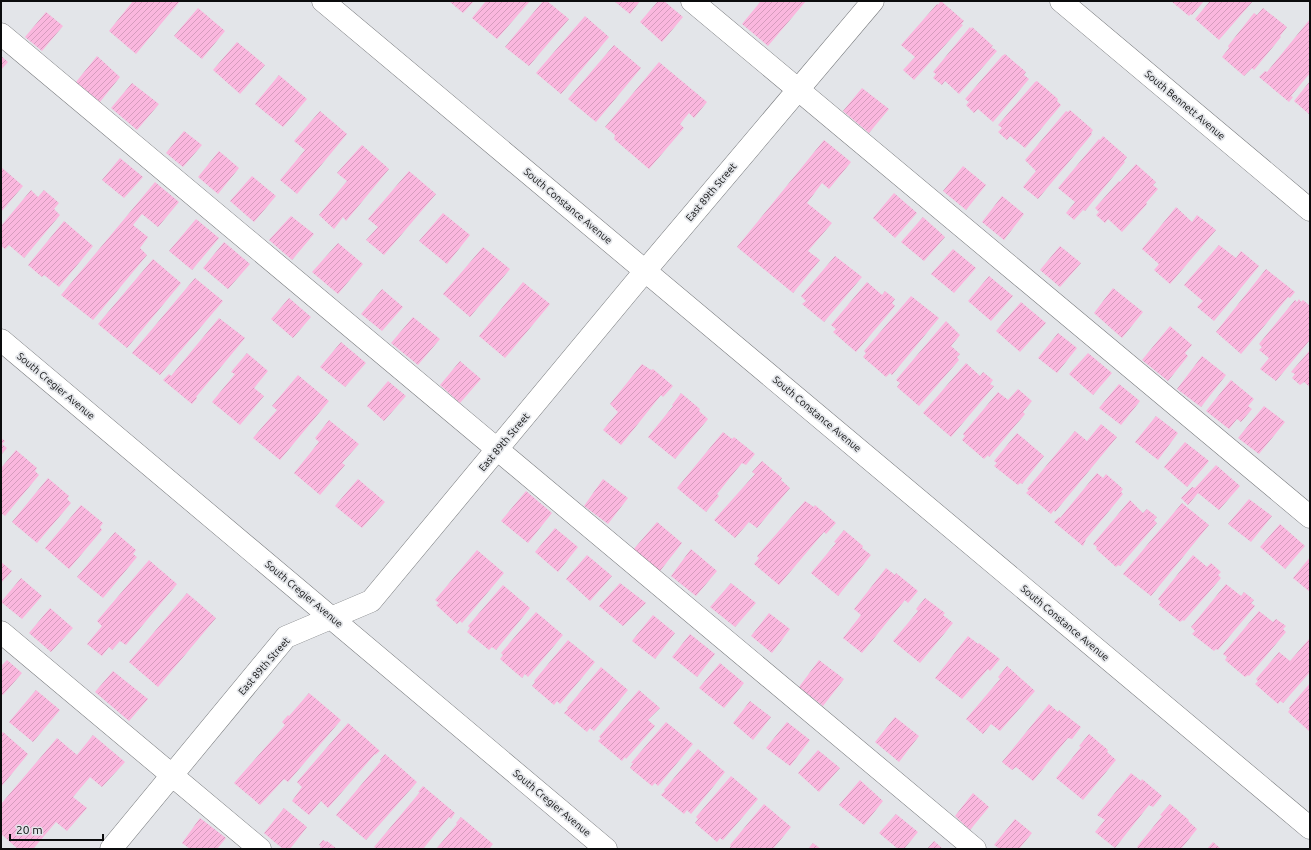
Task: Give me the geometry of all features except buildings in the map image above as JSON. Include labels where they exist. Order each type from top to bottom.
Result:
[{"type":"street","name":"South Constance Avenue","points":[[323,1],[1310,828]]},
{"type":"street","points":[[692,1],[1310,517]]},
{"type":"street","name":"East 89th Street","points":[[111,849],[286,638],[331,617],[371,601],[645,271],[873,1]]},
{"type":"street","name":"South Bennett Avenue","points":[[1061,1],[1310,210]]},
{"type":"street","points":[[1,34],[975,849]]},
{"type":"street","name":"South Cregier Avenue","points":[[1,340],[606,849]]},
{"type":"street","points":[[1,632],[260,849]]}]
